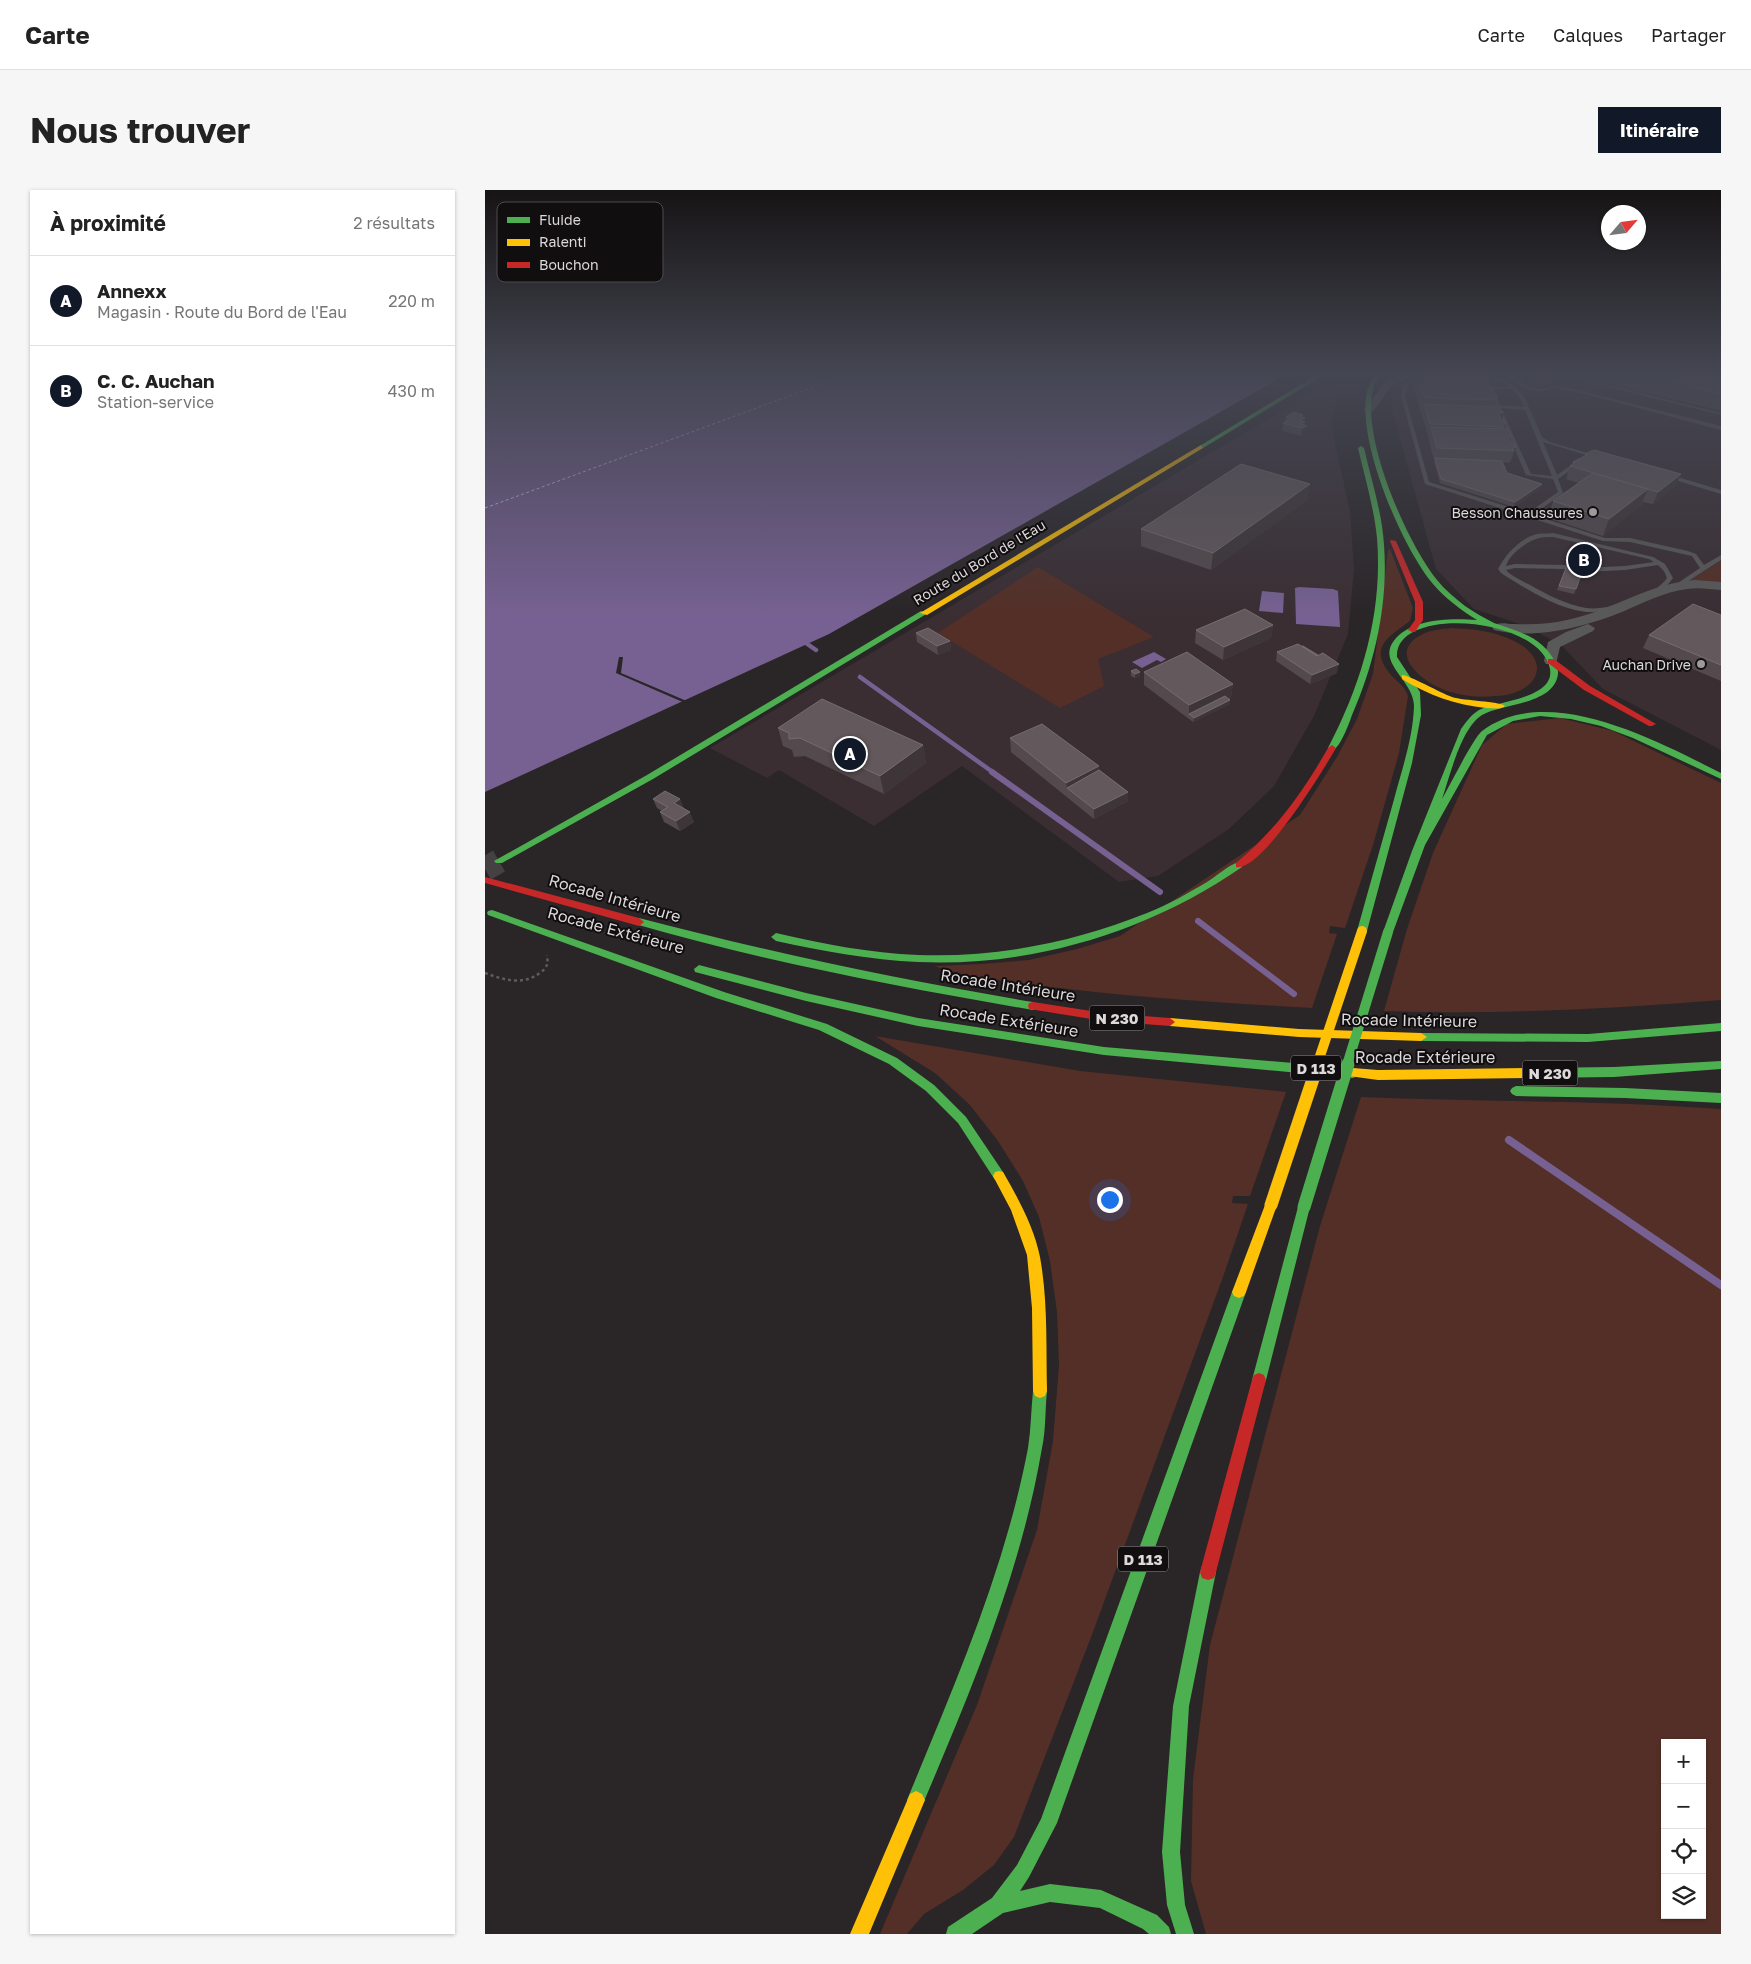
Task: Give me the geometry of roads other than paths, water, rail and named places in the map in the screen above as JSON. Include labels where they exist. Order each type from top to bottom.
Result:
[{"type":"main road","name":"Route du Bord de l'Eau","points":[[499,861],[650,777],[1188,454]]},
{"type":"main road","points":[[766,935],[801,943],[867,953],[933,959],[1044,949],[1099,934],[1151,916],[1200,891],[1240,865],[1277,831],[1304,796],[1338,739],[1361,684],[1378,605],[1381,549],[1379,526],[1362,454]]},
{"type":"main road","points":[[1363,454],[1387,526],[1419,602],[1419,620],[1412,630]]},
{"type":"main road","points":[[1377,454],[1392,505],[1419,559],[1429,574],[1465,610],[1476,617],[1531,641],[1564,674],[1594,694],[1659,727]]},
{"type":"main road","points":[[1498,627],[1473,622],[1450,621],[1429,624],[1412,630],[1399,639],[1393,651],[1395,664],[1405,677],[1422,689],[1446,699],[1473,705],[1499,706],[1526,701],[1552,701]]},
{"type":"main road","points":[[1526,701],[1541,694],[1551,684],[1554,673],[1551,662]]},
{"type":"main road","name":"D 113","points":[[999,1906],[1023,1871],[1048,1823],[1271,1204],[1362,931],[1411,752],[1417,704],[1416,693],[1405,677]]},
{"type":"main road","name":"D 113","points":[[1185,1934],[1176,1905],[1171,1852],[1181,1706],[1206,1581],[1304,1207],[1388,932],[1449,764],[1460,740],[1473,718],[1481,711],[1499,706]]},
{"type":"main road","points":[[1587,708],[1637,729],[1721,771]]},
{"type":"main road","points":[[1417,851],[1484,733],[1493,726],[1508,720],[1546,715],[1582,718],[1604,723],[1632,733],[1721,776]]},
{"type":"main road","name":"Rocade Intérieure","points":[[485,880],[701,939],[938,991],[1104,1017],[1299,1034],[1401,1037],[1588,1038],[1721,1028]]},
{"type":"main road","points":[[527,890],[645,911]]},
{"type":"main road","points":[[488,912],[720,995],[823,1027],[893,1061],[930,1088],[962,1120],[989,1159],[1017,1209],[1033,1255],[1039,1308],[1041,1382],[1035,1446],[1015,1535],[982,1638],[933,1760],[859,1934]]},
{"type":"main road","name":"Rocade Extérieure","points":[[488,912],[635,952]]},
{"type":"main road","name":"Rocade Extérieure","points":[[692,968],[806,997],[918,1022],[1094,1050],[1378,1075],[1614,1072],[1721,1065]]},
{"type":"main road","points":[[1401,1037],[1538,1026]]},
{"type":"main road","points":[[1378,1075],[1467,1086]]},
{"type":"main road","points":[[1507,1090],[1527,1093],[1625,1092],[1721,1098]]},
{"type":"main road","points":[[955,1934],[999,1906],[1050,1893],[1101,1899],[1150,1922],[1162,1934]]},
{"type":"street","points":[[1498,627],[1520,630],[1575,622],[1608,613],[1674,588],[1694,584],[1721,586]]},
{"type":"street","points":[[1551,662],[1553,646],[1571,635],[1685,594],[1721,592]]},
{"type":"lane","points":[[1419,454],[1427,483],[1605,540],[1630,540],[1690,553],[1703,568]]},
{"type":"lane","points":[[1520,454],[1529,475],[1556,478],[1588,454]]},
{"type":"lane","points":[[1528,516],[1561,492],[1545,454]]},
{"type":"lane","points":[[1590,454],[1607,459]]},
{"type":"lane","points":[[1660,474],[1721,492]]},
{"type":"lane","points":[[1545,536],[1561,537],[1642,556],[1660,563],[1669,574],[1669,578],[1663,587],[1641,600],[1593,610],[1577,608],[1513,578],[1501,569],[1507,557],[1531,538],[1545,536]]},
{"type":"lane","points":[[1674,588],[1721,557]]},
{"type":"lane","points":[[1501,569],[1515,566],[1566,567],[1583,570],[1625,568],[1660,563]]},
{"type":"waterway","points":[[800,639],[816,650]]},
{"type":"waterway","points":[[860,677],[994,773]]},
{"type":"waterway","points":[[992,772],[1160,892]]},
{"type":"waterway","points":[[1198,921],[1294,994]]},
{"type":"waterway","points":[[1509,1140],[1721,1285]]},
{"type":"tunnel","points":[[485,869],[499,861]]},
{"type":"place","name":"Besson Chaussures","points":[[1593,512]]},
{"type":"place","name":"C. C. Auchan","points":[[1584,560]]},
{"type":"place","name":"Auchan Drive","points":[[1701,664]]},
{"type":"place","name":"Annexx","points":[[850,754]]}]
